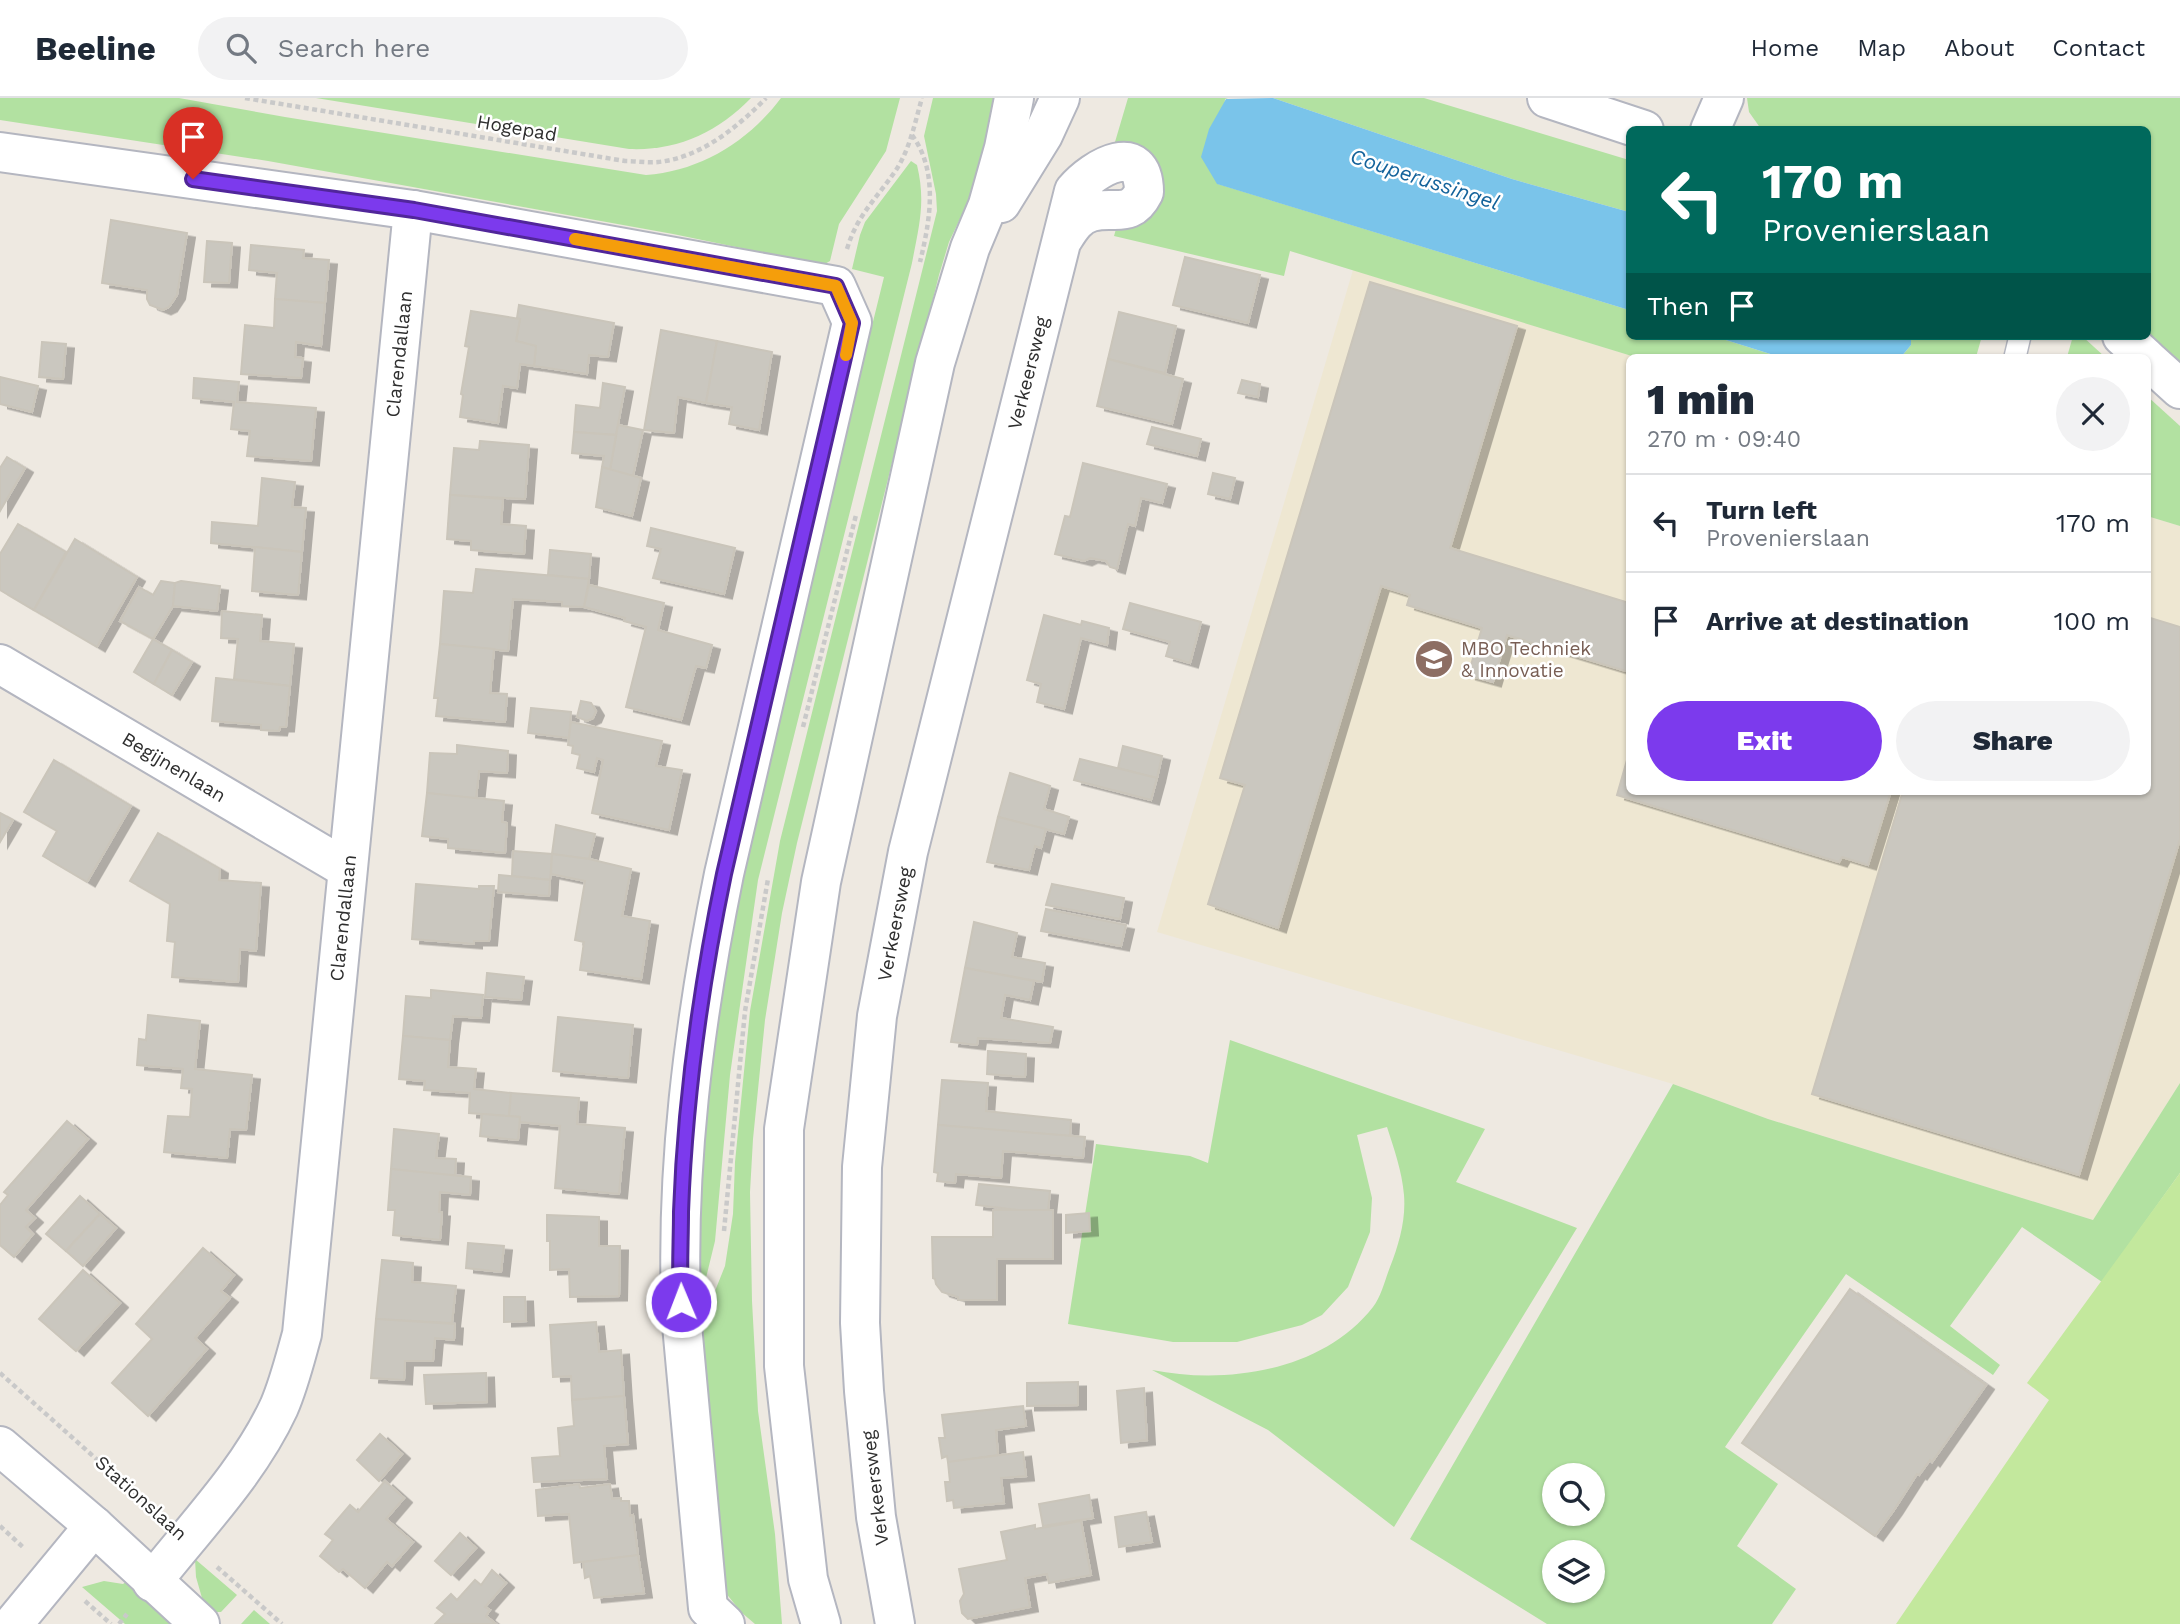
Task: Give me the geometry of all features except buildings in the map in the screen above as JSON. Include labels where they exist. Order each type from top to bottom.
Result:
[{"type":"street","points":[[821,1624],[808,1579],[784,1366],[783,1129],[821,882],[935,363],[970,248],[988,205],[1012,116],[1014,98]]},
{"type":"street","points":[[970,248],[1021,173],[1060,98]]},
{"type":"street","points":[[1547,98],[1632,126]]},
{"type":"street","points":[[1712,126],[1724,98]]},
{"type":"street","points":[[0,152],[414,210],[836,286],[852,323],[706,960],[686,1130],[679,1279],[682,1325],[708,1608],[725,1624]]},
{"type":"street","name":"Clarendallaan","points":[[152,1582],[235,1480],[259,1441],[279,1407],[302,1334],[414,210]]},
{"type":"street","name":"Verkeersweg","points":[[895,1624],[876,1517],[860,1323],[862,1167],[876,1029],[908,852],[1063,239]]},
{"type":"street","points":[[2126,340],[2142,354]]},
{"type":"street","points":[[2151,363],[2180,389]]},
{"type":"street","name":"Begijnenlaan","points":[[0,664],[347,869]]},
{"type":"street","points":[[0,1446],[94,1526],[200,1624]]},
{"type":"street","points":[[13,1624],[94,1526]]},
{"type":"street","points":[[804,1624],[808,1579]]},
{"type":"path","name":"Hogepad","points":[[245,98],[625,161],[659,162],[687,154],[712,142],[742,121],[766,98]]},
{"type":"path","points":[[836,286],[851,234],[864,209],[896,169],[912,135],[922,98]]},
{"type":"path","name":"Stationslaan","points":[[0,1373],[282,1624]]},
{"type":"shaded area","name":"MBO Techniek & Innovatie","points":[[1353,270],[1626,354],[1626,795],[2151,795],[2151,517],[2180,526],[2180,1083],[2093,1220],[1768,1119],[1673,1084],[1157,932]]},
{"type":"green space","points":[[0,98],[179,98],[646,175],[685,167],[721,152],[754,128],[781,98],[900,98],[886,151],[839,224],[830,261],[823,265],[673,234],[268,161],[0,120]]},
{"type":"green space","points":[[316,98],[751,98],[724,121],[695,137],[664,147],[629,149]]},
{"type":"green space","points":[[933,98],[1001,98],[988,160],[949,242],[939,275],[797,843],[782,913],[765,1020],[750,1192],[758,1411],[775,1534],[782,1624],[755,1624],[725,1592],[699,1331],[725,1266],[733,1214],[735,1162],[750,1011],[780,841],[937,211],[924,136]]},
{"type":"green space","points":[[1128,98],[1228,98],[1225,99],[1218,184],[1626,309],[1626,340],[1726,340],[1770,354],[1626,354],[1290,251],[1284,276],[1114,236],[1116,229],[1135,226],[1150,217],[1159,204],[1163,189],[1161,173],[1152,158],[1137,148],[1115,142]]},
{"type":"green space","points":[[1273,98],[1424,98],[1626,159],[1626,211],[1512,179]]},
{"type":"green space","points":[[1747,98],[2180,98],[2180,367],[2151,340],[2151,126],[1759,126],[1749,112]]},
{"type":"green space","points":[[911,161],[917,165],[920,178],[917,237],[758,880],[730,1075],[715,1241],[705,1282],[700,1287],[699,1184],[710,1047],[757,793],[884,277],[852,269],[865,222]]},
{"type":"green space","points":[[1911,340],[1981,340],[1977,354],[1904,354],[1911,345]]},
{"type":"green space","points":[[2072,340],[2086,340],[2102,354],[2068,354]]},
{"type":"green space","points":[[2151,400],[2180,426],[2180,526],[2151,517]]},
{"type":"green space","points":[[1230,1040],[1485,1129],[1456,1182],[1577,1228],[1394,1527],[1268,1430],[1152,1370],[1211,1375],[1242,1374],[1272,1368],[1301,1359],[1328,1346],[1352,1329],[1378,1298],[1403,1223],[1403,1186],[1387,1127],[1357,1135],[1372,1198],[1370,1232],[1348,1287],[1322,1315],[1302,1325],[1237,1342],[1173,1342],[1068,1324],[1096,1144],[1190,1156],[1208,1163]]},
{"type":"green space","points":[[2180,1083],[2180,1173],[2102,1282],[2022,1227],[1950,1326],[2000,1365],[1993,1375],[1846,1274],[1725,1447],[1778,1484],[1737,1546],[1796,1589],[1772,1624],[1547,1624],[1410,1539],[1673,1084],[1768,1119],[2093,1220]]},
{"type":"green space","points":[[2180,1173],[2180,1624],[1896,1624],[2049,1400],[2027,1383]]},
{"type":"green space","points":[[195,1559],[237,1595],[221,1612],[213,1612],[199,1602],[202,1598],[196,1577]]},
{"type":"green space","points":[[104,1581],[123,1584],[127,1581],[177,1624],[125,1624],[82,1587]]},
{"type":"green space","points":[[254,1610],[270,1624],[241,1624]]},
{"type":"water","name":"Couperussingel","points":[[1273,98],[1512,179],[1626,211],[1626,309],[1217,184],[1201,157],[1209,129],[1226,99]]},
{"type":"water","points":[[1726,340],[1911,340],[1911,345],[1904,354],[1770,354]]},
{"type":"slow traffic","points":[[575,239],[836,286],[852,323],[846,355]]},
{"type":"place","name":"MBO Techniek & Innovatie","points":[[1434,659]]},
{"type":"route","points":[[193,179],[414,210],[836,286],[852,323],[706,960],[686,1130],[679,1279],[681,1302]]}]
